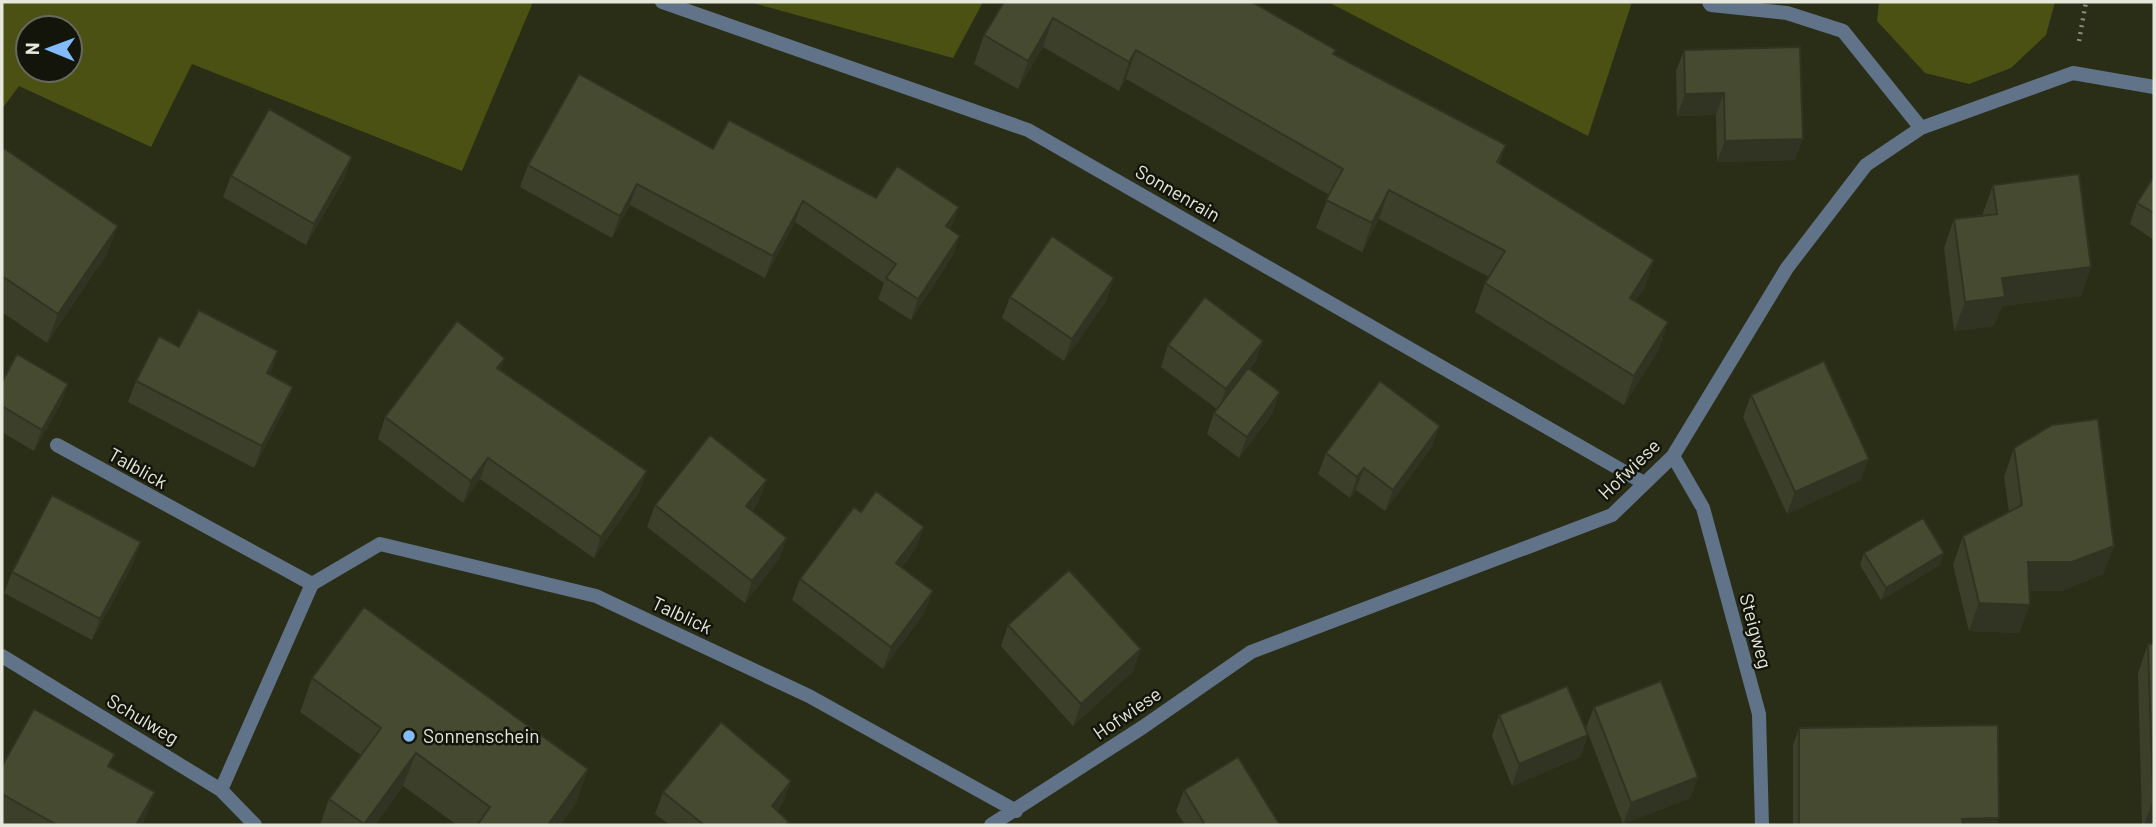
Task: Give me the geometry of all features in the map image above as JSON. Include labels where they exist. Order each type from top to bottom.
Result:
[{"type":"street","name":"Sonnenrain","points":[[662,2],[1028,130],[1644,483]]},
{"type":"street","points":[[1709,2],[1712,5],[1787,13],[1843,31],[1921,128]]},
{"type":"street","name":"Hofwiese","points":[[991,825],[1016,811],[1251,652],[1612,515],[1673,456],[1787,268],[1866,165],[1921,128],[2073,73],[2154,87]]},
{"type":"street","name":"Talblick","points":[[57,445],[312,584],[380,544],[596,596],[808,696],[1016,811]]},
{"type":"street","name":"Steigweg","points":[[1673,456],[1703,508],[1759,715],[1762,825]]},
{"type":"street","points":[[221,790],[312,584]]},
{"type":"street","name":"Schulweg","points":[[2,656],[221,790],[255,825]]},
{"type":"green space","points":[[2,2],[533,2],[462,171],[192,64],[151,147],[19,86],[2,109]]},
{"type":"green space","points":[[749,2],[983,2],[953,58]]},
{"type":"green space","points":[[1328,2],[1632,2],[1588,136]]},
{"type":"green space","points":[[1879,2],[2055,2],[2046,35],[2011,68],[1969,84],[1925,73],[1877,21]]},
{"type":"building","points":[[1004,2],[1252,2],[1336,50],[1333,54],[1506,145],[1497,162],[1654,260],[1630,298],[1668,322],[1634,376],[1485,283],[1505,251],[1389,190],[1372,223],[1326,200],[1343,169],[1136,50],[1129,62],[1053,18],[1028,61],[984,35]]},
{"type":"building","points":[[1800,47],[1803,139],[1725,141],[1724,93],[1685,94],[1684,50]]},
{"type":"building","points":[[579,74],[713,149],[729,120],[876,198],[897,166],[959,207],[946,226],[960,236],[918,299],[886,278],[896,264],[803,201],[773,256],[637,184],[620,216],[528,165]]},
{"type":"building","points":[[269,109],[352,157],[314,224],[231,176]]},
{"type":"building","points":[[2,147],[118,226],[58,314],[2,276]]},
{"type":"building","points":[[2079,174],[2091,267],[2002,278],[2005,297],[1965,302],[1954,219],[1997,214],[1993,185]]},
{"type":"building","points":[[2154,176],[2154,213],[2137,203]]},
{"type":"building","points":[[1052,236],[1114,278],[1072,339],[1010,297]]},
{"type":"building","points":[[1205,297],[1263,341],[1226,389],[1168,345]]},
{"type":"building","points":[[199,310],[278,351],[267,373],[293,387],[262,446],[136,381],[159,336],[179,347]]},
{"type":"building","points":[[457,321],[505,358],[497,368],[647,471],[601,537],[488,458],[471,481],[385,417]]},
{"type":"building","points":[[17,354],[68,384],[42,430],[2,406],[2,382]]},
{"type":"building","points":[[1824,361],[1869,459],[1795,492],[1751,395]]},
{"type":"building","points":[[1248,368],[1280,392],[1247,437],[1214,413]]},
{"type":"building","points":[[1380,381],[1440,426],[1393,490],[1364,468],[1357,477],[1326,453]]},
{"type":"building","points":[[2098,419],[2114,546],[2072,562],[2028,562],[2030,605],[1979,603],[1963,536],[2022,505],[2014,448],[2052,425]]},
{"type":"building","points":[[710,435],[767,480],[746,506],[787,538],[752,581],[655,505]]},
{"type":"building","points":[[876,491],[924,527],[896,563],[933,591],[891,647],[800,579],[854,507],[861,512]]},
{"type":"building","points":[[52,495],[141,542],[100,619],[12,572]]},
{"type":"building","points":[[1923,518],[1944,553],[1886,588],[1864,553]]},
{"type":"building","points":[[1069,570],[1141,649],[1081,704],[1008,625]]},
{"type":"building","name":"Sonnenschein","points":[[364,607],[588,769],[548,825],[478,824],[490,807],[416,753],[364,824],[329,799],[381,728],[312,678]]},
{"type":"building","points":[[2148,644],[2154,644],[2154,800],[2153,800]]},
{"type":"building","points":[[1661,681],[1698,777],[1631,803],[1594,707]]},
{"type":"building","points":[[1567,686],[1588,735],[1519,764],[1499,715]]},
{"type":"building","points":[[34,709],[115,754],[108,766],[155,792],[136,825],[57,825],[2,794],[2,766]]},
{"type":"building","points":[[721,722],[791,781],[772,806],[789,822],[786,825],[704,825],[663,792]]},
{"type":"building","points":[[1998,725],[1999,818],[1962,819],[1963,825],[1799,825],[1799,728]]},
{"type":"building","points":[[1238,757],[1280,825],[1200,825],[1204,823],[1184,790]]},
{"type":"place","name":"Sonnenschein","points":[[409,736]]}]
